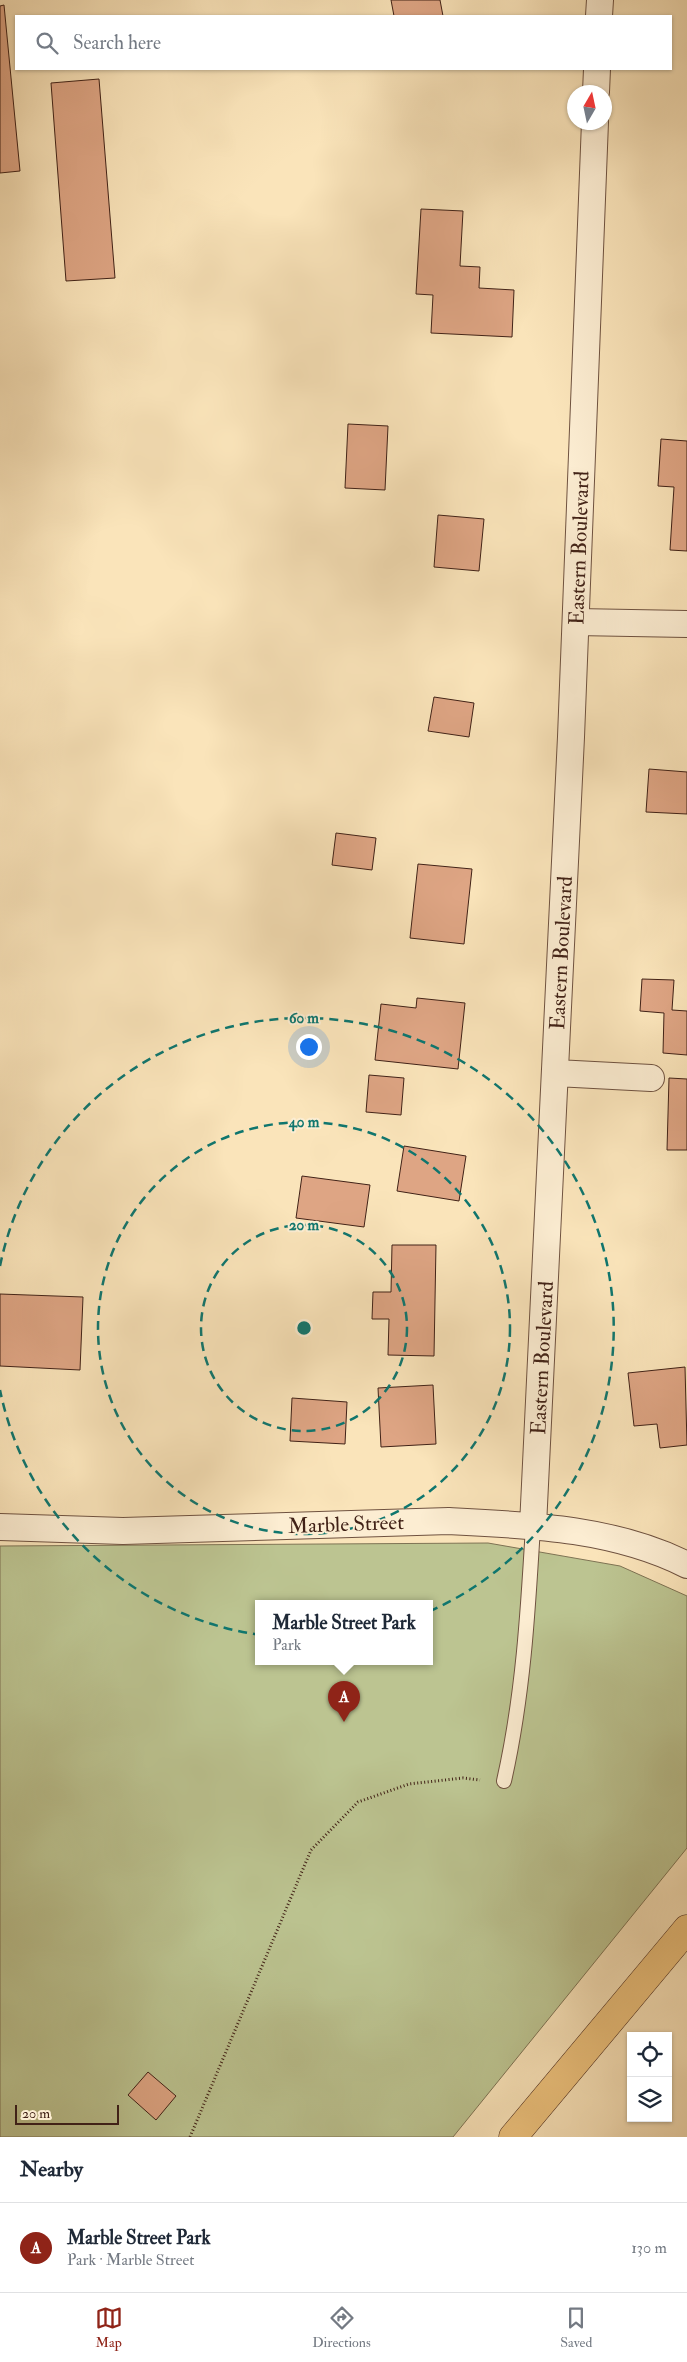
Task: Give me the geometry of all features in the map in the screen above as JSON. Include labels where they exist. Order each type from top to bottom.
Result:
[{"type":"main road","points":[[513,2137],[687,1929]]},
{"type":"street","points":[[599,15],[600,0]]},
{"type":"street","points":[[596,85],[597,70]]},
{"type":"street","name":"Eastern Boulevard","points":[[533,1526],[576,622],[595,130]]},
{"type":"street","points":[[576,622],[687,624]]},
{"type":"street","points":[[556,1073],[651,1078]]},
{"type":"street","name":"Marble Street","points":[[0,1527],[123,1531],[448,1521],[533,1526],[603,1535],[675,1559],[687,1565]]},
{"type":"lane","name":"Eastern Boulevard","points":[[504,1782],[512,1746],[525,1651],[533,1526]]},
{"type":"path","points":[[190,2137],[311,1850],[358,1802],[409,1784],[463,1778],[504,1782]]},
{"type":"green space","points":[[488,1543],[620,1566],[687,1596],[687,1848],[453,2137],[0,2137],[0,1546]]},
{"type":"building","points":[[391,0],[440,0],[443,15],[394,15]]},
{"type":"building","points":[[4,5],[20,171],[0,173],[0,6]]},
{"type":"building","points":[[99,79],[115,278],[66,281],[51,83]]},
{"type":"building","points":[[421,209],[463,211],[460,266],[480,267],[479,288],[514,290],[512,337],[431,333],[433,295],[416,294]]},
{"type":"building","points":[[348,424],[388,426],[385,490],[345,488]]},
{"type":"building","points":[[661,439],[687,441],[687,551],[670,550],[674,487],[658,486]]},
{"type":"building","points":[[438,515],[484,519],[479,571],[434,567]]},
{"type":"building","points":[[434,697],[474,703],[469,737],[428,731]]},
{"type":"building","points":[[649,769],[687,772],[687,814],[646,812]]},
{"type":"building","points":[[336,833],[376,838],[372,870],[332,865]]},
{"type":"building","points":[[418,864],[472,869],[464,944],[410,938]]},
{"type":"building","points":[[642,979],[674,980],[672,1010],[687,1011],[687,1055],[663,1053],[664,1013],[640,1011]]},
{"type":"building","points":[[417,998],[465,1003],[458,1069],[375,1060],[381,1004],[416,1008]]},
{"type":"building","points":[[369,1075],[404,1078],[401,1115],[366,1112]]},
{"type":"building","points":[[669,1078],[687,1079],[687,1150],[667,1150]]},
{"type":"building","points":[[404,1146],[466,1156],[459,1201],[397,1191]]},
{"type":"building","points":[[302,1176],[370,1185],[364,1227],[296,1218]]},
{"type":"building","points":[[392,1245],[436,1245],[434,1356],[388,1355],[389,1319],[372,1319],[373,1292],[391,1292]]},
{"type":"building","points":[[0,1294],[83,1297],[80,1370],[0,1366]]},
{"type":"building","points":[[685,1367],[687,1445],[660,1448],[657,1424],[634,1426],[628,1373]]},
{"type":"building","points":[[433,1385],[436,1444],[381,1447],[378,1388]]},
{"type":"building","points":[[292,1398],[347,1402],[345,1444],[290,1441]]},
{"type":"building","points":[[148,2072],[176,2096],[156,2120],[128,2095]]},
{"type":"place","name":"Marble Street Park","points":[[344,1722]]}]
